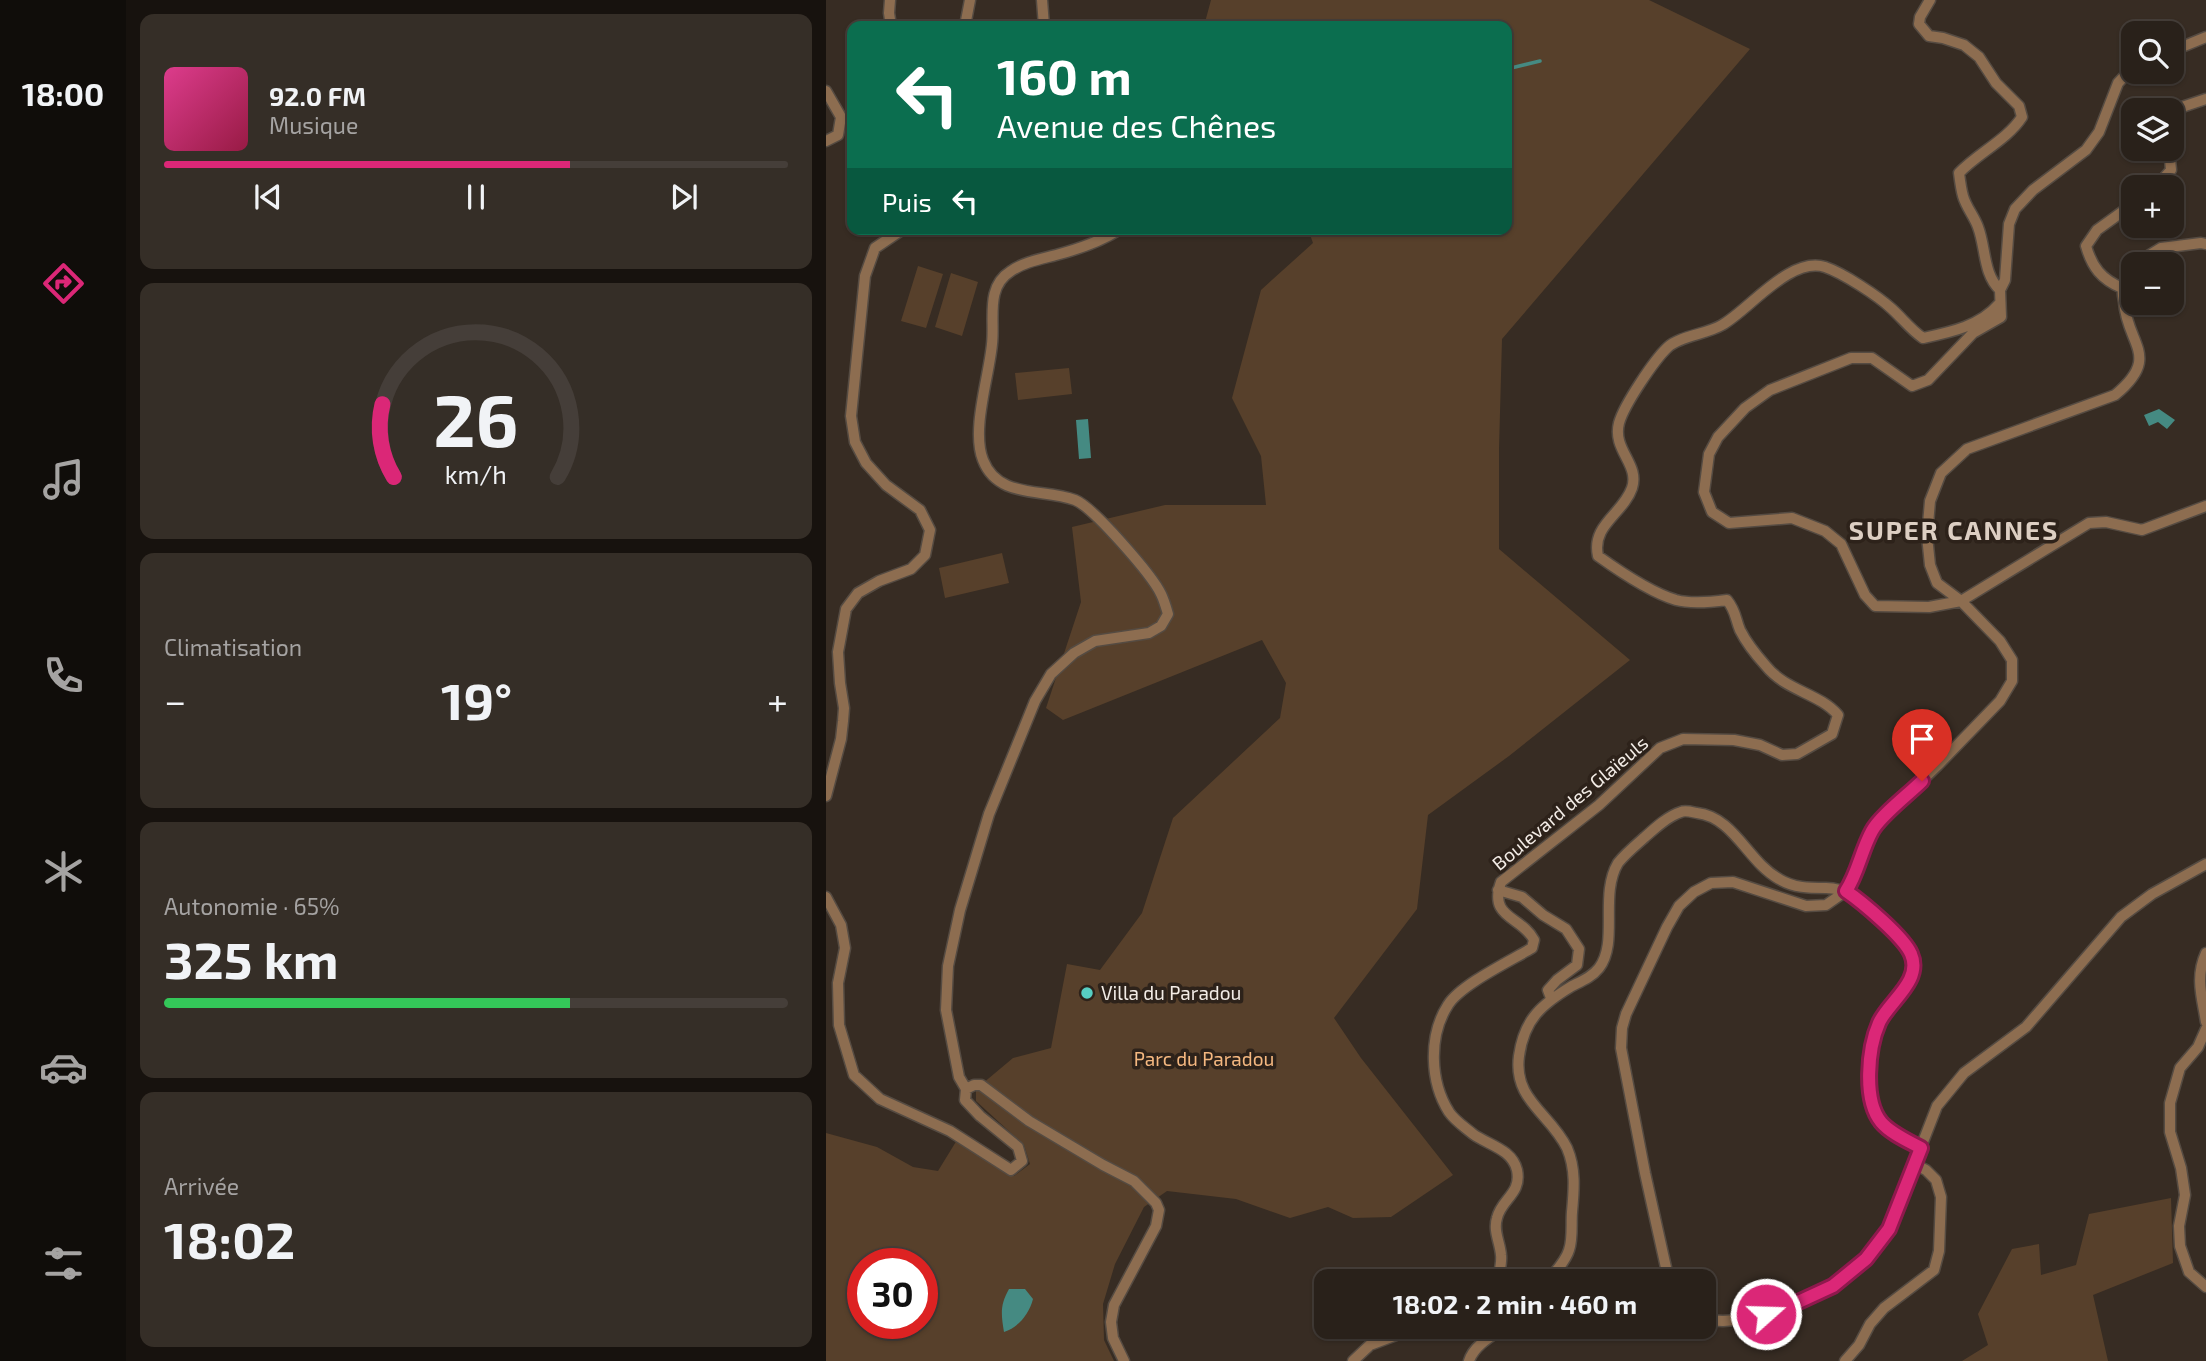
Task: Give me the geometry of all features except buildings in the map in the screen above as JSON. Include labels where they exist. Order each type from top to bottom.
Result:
[{"type":"street","points":[[890,0],[890,21]]},
{"type":"street","points":[[966,21],[970,0]]},
{"type":"street","points":[[1042,0],[1044,21]]},
{"type":"street","points":[[1930,0],[1919,24],[1929,36],[1964,46],[1979,57],[1996,83],[2019,106],[2022,117],[2015,128],[1959,173],[1963,195],[1978,227],[1988,273],[1993,284],[2000,290]]},
{"type":"street","points":[[2184,46],[2206,37]]},
{"type":"street","points":[[2121,80],[2099,132],[2086,150],[2033,190],[2015,209],[2008,224],[2005,280],[2000,290],[2001,317],[1973,333],[1927,380],[1912,386],[1872,358],[1851,358],[1770,390],[1745,408],[1718,437],[1709,454],[1704,492],[1712,512],[1729,523],[1792,518],[1825,531],[1841,544],[1865,595],[1875,606],[1929,607],[1961,601],[2089,523],[2105,522],[2142,530],[2206,506]]},
{"type":"street","points":[[826,91],[841,117],[838,135],[826,141]]},
{"type":"street","points":[[2184,106],[2206,99]]},
{"type":"street","points":[[2121,213],[2097,230],[2086,246],[2091,263],[2109,282],[2121,288]]},
{"type":"street","points":[[826,796],[843,721],[838,652],[846,609],[858,593],[878,581],[911,569],[925,555],[930,530],[920,510],[886,485],[866,463],[855,442],[851,416],[865,276],[875,248],[894,235]]},
{"type":"street","points":[[826,897],[841,925],[845,948],[838,983],[839,1025],[854,1075],[880,1099],[950,1131],[1011,1170],[1022,1161],[1018,1147],[965,1100],[966,1089],[960,1077],[946,1010],[948,966],[960,910],[989,814],[1035,701],[1051,674],[1074,653],[1095,641],[1149,633],[1161,626],[1168,614],[1161,594],[1120,540],[1077,501],[1006,487],[991,476],[982,458],[979,422],[988,379],[993,296],[999,281],[1011,270],[1104,240],[1111,235]]},
{"type":"street","points":[[2155,252],[2161,248],[2206,244]]},
{"type":"street","name":"Boulevard des Glaïeuls","points":[[1500,1269],[1502,1256],[1496,1232],[1497,1216],[1516,1191],[1517,1170],[1507,1153],[1476,1136],[1451,1115],[1438,1089],[1433,1059],[1438,1031],[1448,1004],[1465,989],[1531,948],[1534,940],[1530,931],[1508,918],[1500,906],[1497,897],[1501,882],[1599,805],[1660,748],[1683,739],[1734,740],[1760,745],[1782,755],[1797,754],[1832,734],[1838,715],[1830,706],[1783,683],[1766,667],[1740,629],[1734,608],[1727,600],[1678,600],[1621,573],[1598,556],[1595,544],[1601,531],[1633,486],[1632,469],[1618,442],[1620,422],[1651,368],[1669,345],[1721,326],[1780,279],[1805,266],[1824,267],[1874,294],[1923,338],[1969,326],[1990,315],[1999,304]]},
{"type":"street","points":[[1666,1269],[1621,1041],[1626,1014],[1667,927],[1679,906],[1694,892],[1712,884],[1733,882],[1806,906],[1826,905],[1846,891],[1855,878],[1861,854],[1873,828],[2000,701],[2012,681],[2012,660],[2000,641],[1961,601],[1937,583],[1930,565],[1927,537],[1930,501],[1941,473],[1967,449],[2115,395],[2130,383],[2139,366],[2138,344],[2126,315]]},
{"type":"street","points":[[1559,1269],[1570,1250],[1575,1177],[1568,1150],[1555,1127],[1531,1104],[1520,1082],[1519,1057],[1525,1030],[1538,1010],[1551,998],[1593,975],[1601,965],[1607,948],[1608,891],[1619,863],[1659,824],[1682,811],[1705,814],[1725,824],[1749,854],[1779,879],[1794,886],[1846,891],[1897,936],[1911,954],[1914,969],[1906,987],[1880,1021],[1871,1050],[1870,1080],[1872,1105],[1881,1123],[1921,1148]]},
{"type":"street","points":[[1716,1321],[1750,1319],[1781,1310],[1833,1286],[1866,1259],[1889,1229],[1937,1106],[1964,1073],[2026,1027],[2121,917],[2152,894],[2206,864]]},
{"type":"street","points":[[1498,890],[1522,897],[1543,915],[1566,929],[1579,949],[1577,965],[1548,990],[1551,998]]},
{"type":"street","points":[[2206,953],[2200,966],[2199,985],[2206,1022]]},
{"type":"street","points":[[2206,1029],[2198,1048],[2180,1068],[2170,1103],[2170,1132],[2181,1168],[2185,1195],[2179,1226],[2180,1246],[2189,1272],[2206,1287]]},
{"type":"street","points":[[966,1089],[981,1085],[1030,1122],[1134,1181],[1156,1203],[1159,1210],[1156,1226],[1114,1305],[1111,1322],[1113,1338],[1124,1361]]},
{"type":"street","points":[[1845,1361],[1860,1345],[1870,1324],[1884,1308],[1934,1270],[1939,1251],[1941,1197],[1936,1181],[1926,1170],[1914,1164]]},
{"type":"street","points":[[1353,1361],[1370,1345],[1386,1339]]},
{"type":"street","points":[[1469,1361],[1472,1353],[1488,1339]]},
{"type":"green space","name":"Parc du Paradou","points":[[1211,0],[1649,0],[1750,49],[1502,339],[1499,549],[1630,660],[1509,756],[1428,815],[1417,909],[1334,1018],[1361,1058],[1453,1175],[1391,1217],[1353,1218],[1328,1207],[1290,1218],[1236,1199],[1167,1191],[1144,1207],[1115,1264],[1103,1304],[1104,1340],[1114,1361],[826,1361],[826,1133],[877,1147],[913,1167],[938,1171],[957,1140],[1014,1176],[1030,1164],[1024,1145],[976,1101],[976,1089],[1013,1058],[1051,1048],[1067,964],[1100,970],[1142,913],[1173,818],[1280,718],[1286,683],[1262,640],[1063,720],[1046,708],[1081,602],[1072,527],[1165,505],[1266,505],[1261,456],[1232,398],[1261,290],[1313,243],[1310,235],[1512,235],[1512,21],[1205,21]]},
{"type":"green space","points":[[918,266],[943,274],[926,328],[901,321]]},
{"type":"green space","points":[[951,273],[978,282],[962,336],[935,327]]},
{"type":"green space","points":[[1069,368],[1072,394],[1018,400],[1015,373]]},
{"type":"green space","points":[[1002,553],[1009,583],[945,598],[939,568]]},
{"type":"green space","points":[[2171,1198],[2173,1263],[2093,1295],[2108,1361],[1962,1361],[1988,1345],[1978,1314],[2012,1249],[2039,1244],[2041,1275],[2076,1265],[2089,1214]]},
{"type":"water","points":[[2159,409],[2175,420],[2167,429],[2158,422],[2149,426],[2144,415]]},
{"type":"water","points":[[1088,419],[1091,458],[1079,459],[1076,420]]},
{"type":"water","points":[[1009,1289],[1025,1289],[1033,1299],[1023,1319],[1004,1332],[1002,1310]]},
{"type":"waterway","points":[[1512,68],[1540,61]]},
{"type":"place","name":"Villa du Paradou","points":[[1087,993]]},
{"type":"district","name":"SUPER CANNES","points":[[1954,531]]},
{"type":"route","points":[[1766,1314],[1833,1286],[1866,1259],[1889,1229],[1921,1148],[1881,1123],[1872,1105],[1870,1080],[1871,1050],[1880,1021],[1906,987],[1914,969],[1911,954],[1897,936],[1846,891],[1855,878],[1861,854],[1873,828],[1922,781]]}]
